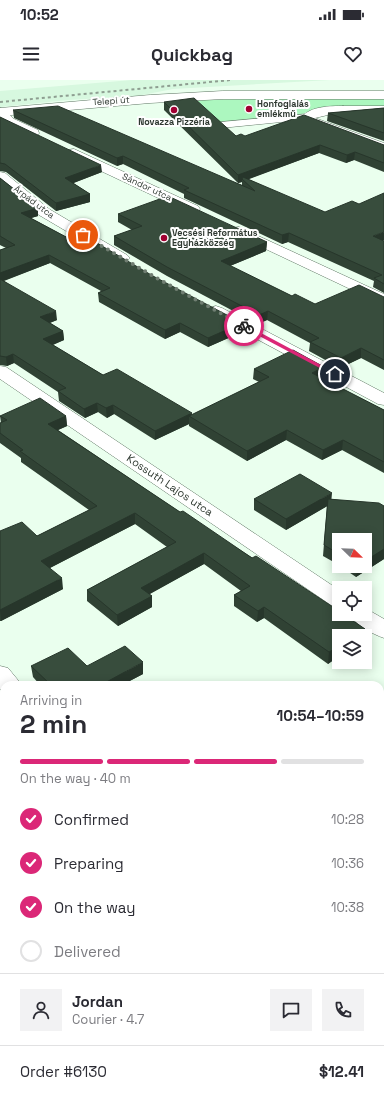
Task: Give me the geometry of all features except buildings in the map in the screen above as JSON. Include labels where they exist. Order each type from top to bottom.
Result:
[{"type":"street","points":[[150,98],[193,89],[202,85],[223,95],[227,80]]},
{"type":"street","name":"Telepi út","points":[[0,112],[150,98],[223,95],[384,95]]},
{"type":"street","points":[[384,110],[326,111],[313,113],[308,118],[384,148]]},
{"type":"street","points":[[0,112],[2,118],[43,138]]},
{"type":"street","name":"Sándor utca","points":[[64,148],[206,216]]},
{"type":"street","name":"Árpád utca","points":[[0,176],[44,212],[133,264]]},
{"type":"street","points":[[228,226],[384,300]]},
{"type":"street","points":[[202,303],[384,400]]},
{"type":"street","name":"Kossuth Lajos utca","points":[[0,371],[332,595]]},
{"type":"street","points":[[370,621],[384,630]]},
{"type":"lane","points":[[220,125],[308,118]]},
{"type":"shaded area","points":[[132,80],[330,80],[173,89],[137,96],[68,100],[0,107],[0,91]]},
{"type":"green space","points":[[384,97],[384,108],[310,111],[293,117],[212,124],[187,100]]},
{"type":"railway","points":[[0,102],[231,80]]},
{"type":"way so far","points":[[83,235],[160,280],[244,326]]},
{"type":"place","name":"Honfoglalás emlékmű","points":[[249,109]]},
{"type":"place","name":"Novazza Pizzéria","points":[[174,110]]},
{"type":"place","name":"Vecsési Református Egyházközség","points":[[164,238]]},
{"type":"route","points":[[244,326],[335,374]]}]
